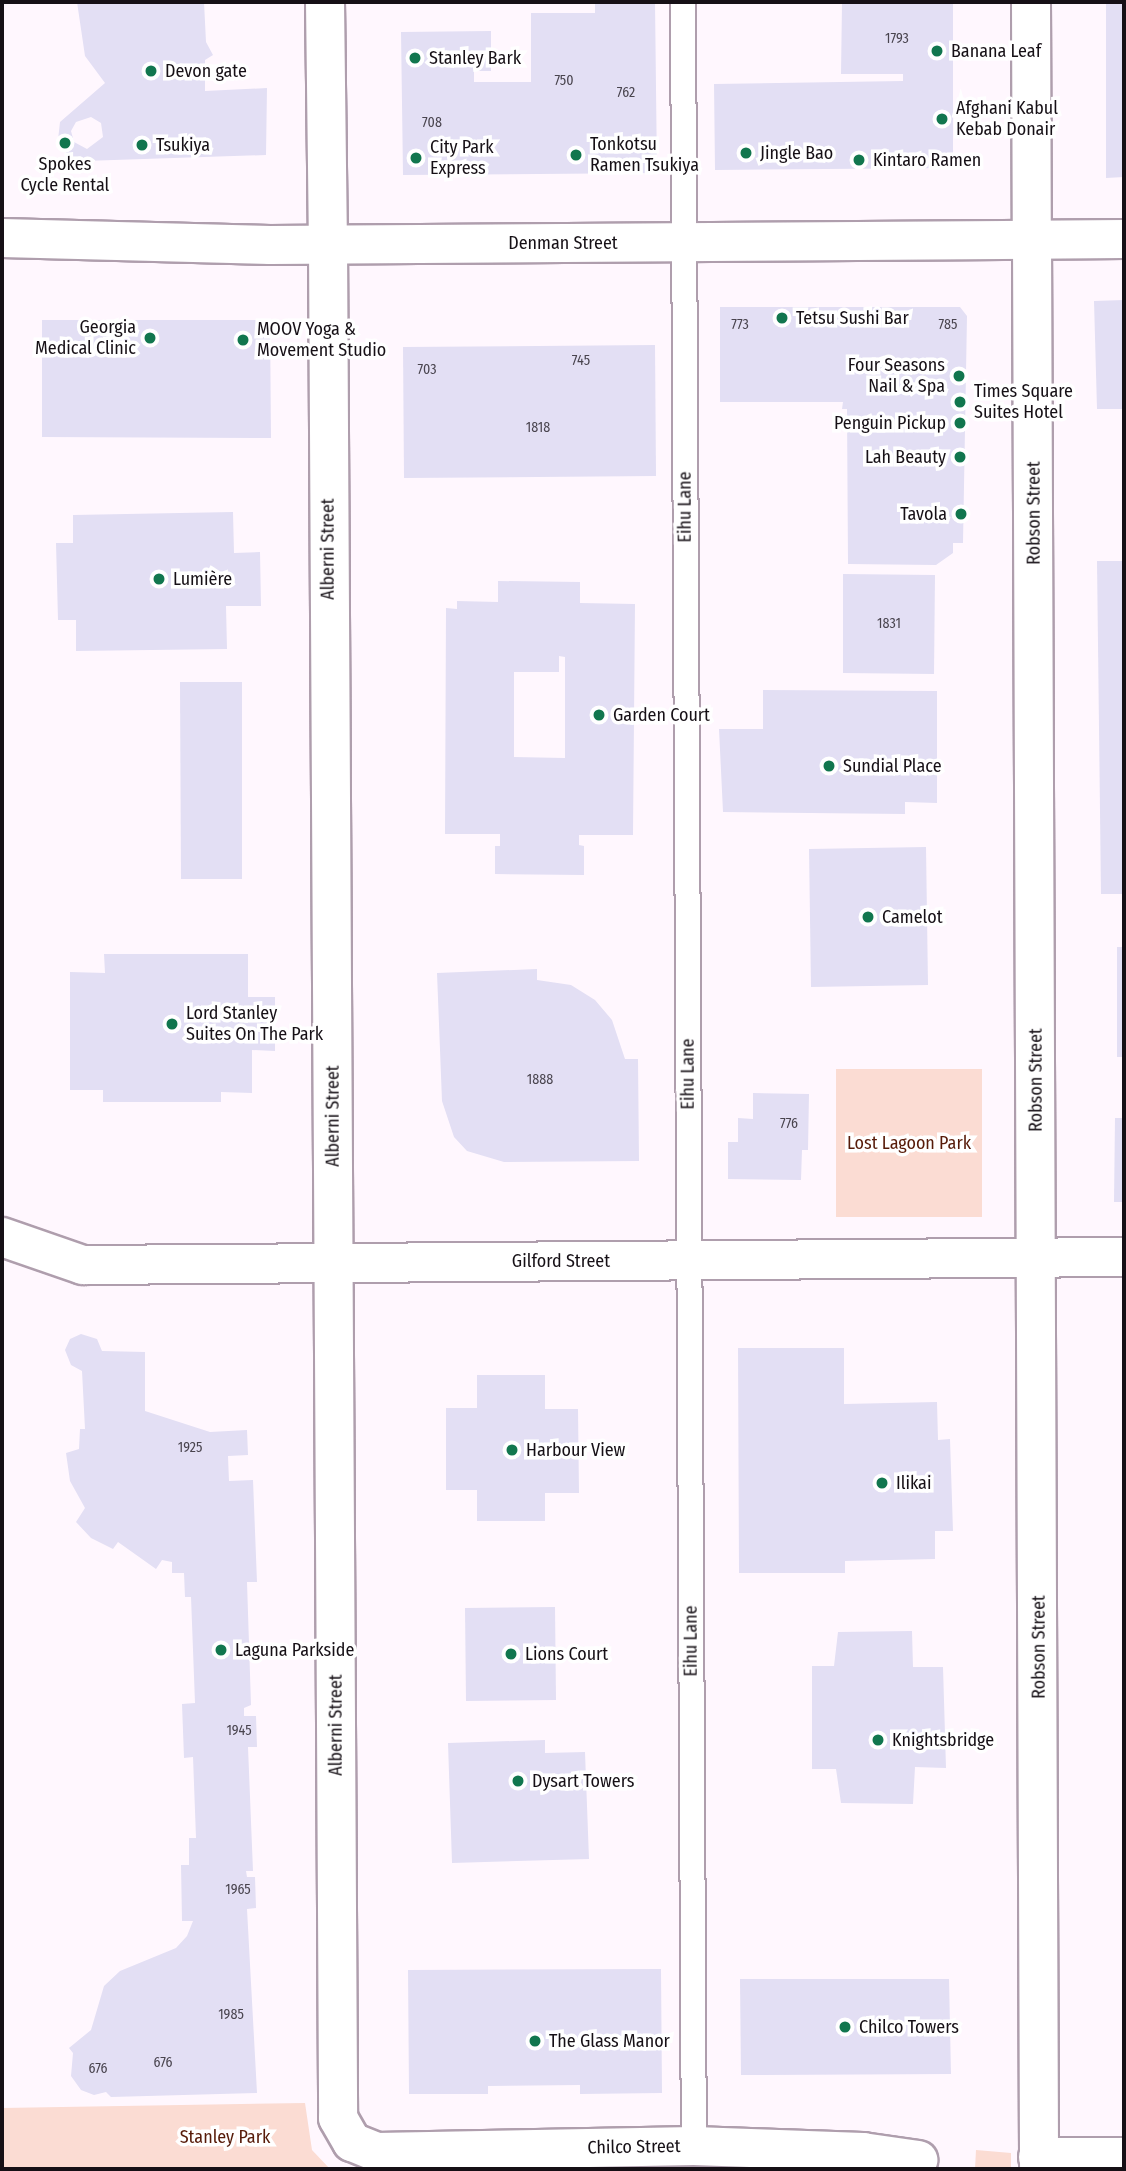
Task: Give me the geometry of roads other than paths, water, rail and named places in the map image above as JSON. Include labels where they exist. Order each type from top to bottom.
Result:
[{"type":"street","name":"Alberni Street","points":[[325,2],[334,1263],[336,2109],[352,2142]]},
{"type":"street","name":"Robson Street","points":[[1031,2],[1039,2163]]},
{"type":"street","name":"Denman Street","points":[[2,238],[328,244],[1124,239]]},
{"type":"street","name":"Gilford Street","points":[[2,1237],[83,1265],[1124,1257]]},
{"type":"street","name":"Chilco Street","points":[[352,2142],[377,2152],[694,2146],[863,2152],[918,2160]]},
{"type":"street","points":[[1039,2163],[1124,2157]]},
{"type":"lane","name":"Eihu Lane","points":[[682,2],[694,2146]]},
{"type":"place","name":"Banana Leaf","points":[[937,51]]},
{"type":"place","name":"Stanley Bark","points":[[415,58]]},
{"type":"place","name":"Devon gate","points":[[151,71]]},
{"type":"place","name":"Afghani Kabul Kebab Donair","points":[[942,119]]},
{"type":"place","name":"Spokes Cycle Rental","points":[[65,143]]},
{"type":"place","name":"Tsukiya","points":[[142,145]]},
{"type":"place","name":"Jingle Bao","points":[[746,153]]},
{"type":"place","name":"Tonkotsu Ramen Tsukiya","points":[[576,155]]},
{"type":"place","name":"City Park Express","points":[[416,158]]},
{"type":"place","name":"Kintaro Ramen","points":[[859,160]]},
{"type":"place","name":"Tetsu Sushi Bar","points":[[782,318]]},
{"type":"place","name":"Georgia Medical Clinic","points":[[150,338]]},
{"type":"place","name":"MOOV Yoga & Movement Studio","points":[[243,340]]},
{"type":"place","name":"Four Seasons Nail & Spa","points":[[959,376]]},
{"type":"place","name":"Times Square Suites Hotel","points":[[960,402]]},
{"type":"place","name":"Penguin Pickup","points":[[960,423]]},
{"type":"place","name":"Lah Beauty","points":[[960,457]]},
{"type":"place","name":"Tavola","points":[[961,514]]},
{"type":"place","name":"Lumière","points":[[159,579]]},
{"type":"place","name":"Garden Court","points":[[599,715]]},
{"type":"place","name":"Sundial Place","points":[[829,766]]},
{"type":"place","name":"Camelot","points":[[868,917]]},
{"type":"place","name":"Lord Stanley Suites On The Park","points":[[172,1024]]},
{"type":"place","name":"Harbour View","points":[[512,1450]]},
{"type":"place","name":"Ilikai","points":[[882,1483]]},
{"type":"place","name":"Laguna Parkside","points":[[221,1650]]},
{"type":"place","name":"Lions Court","points":[[511,1654]]},
{"type":"place","name":"Knightsbridge","points":[[878,1740]]},
{"type":"place","name":"Dysart Towers","points":[[518,1781]]},
{"type":"place","name":"Chilco Towers","points":[[845,2027]]},
{"type":"place","name":"The Glass Manor","points":[[535,2041]]},
{"type":"park label","name":"Lost Lagoon Park","points":[[909,1143]]},
{"type":"park label","name":"Stanley Park","points":[[225,2137]]}]
